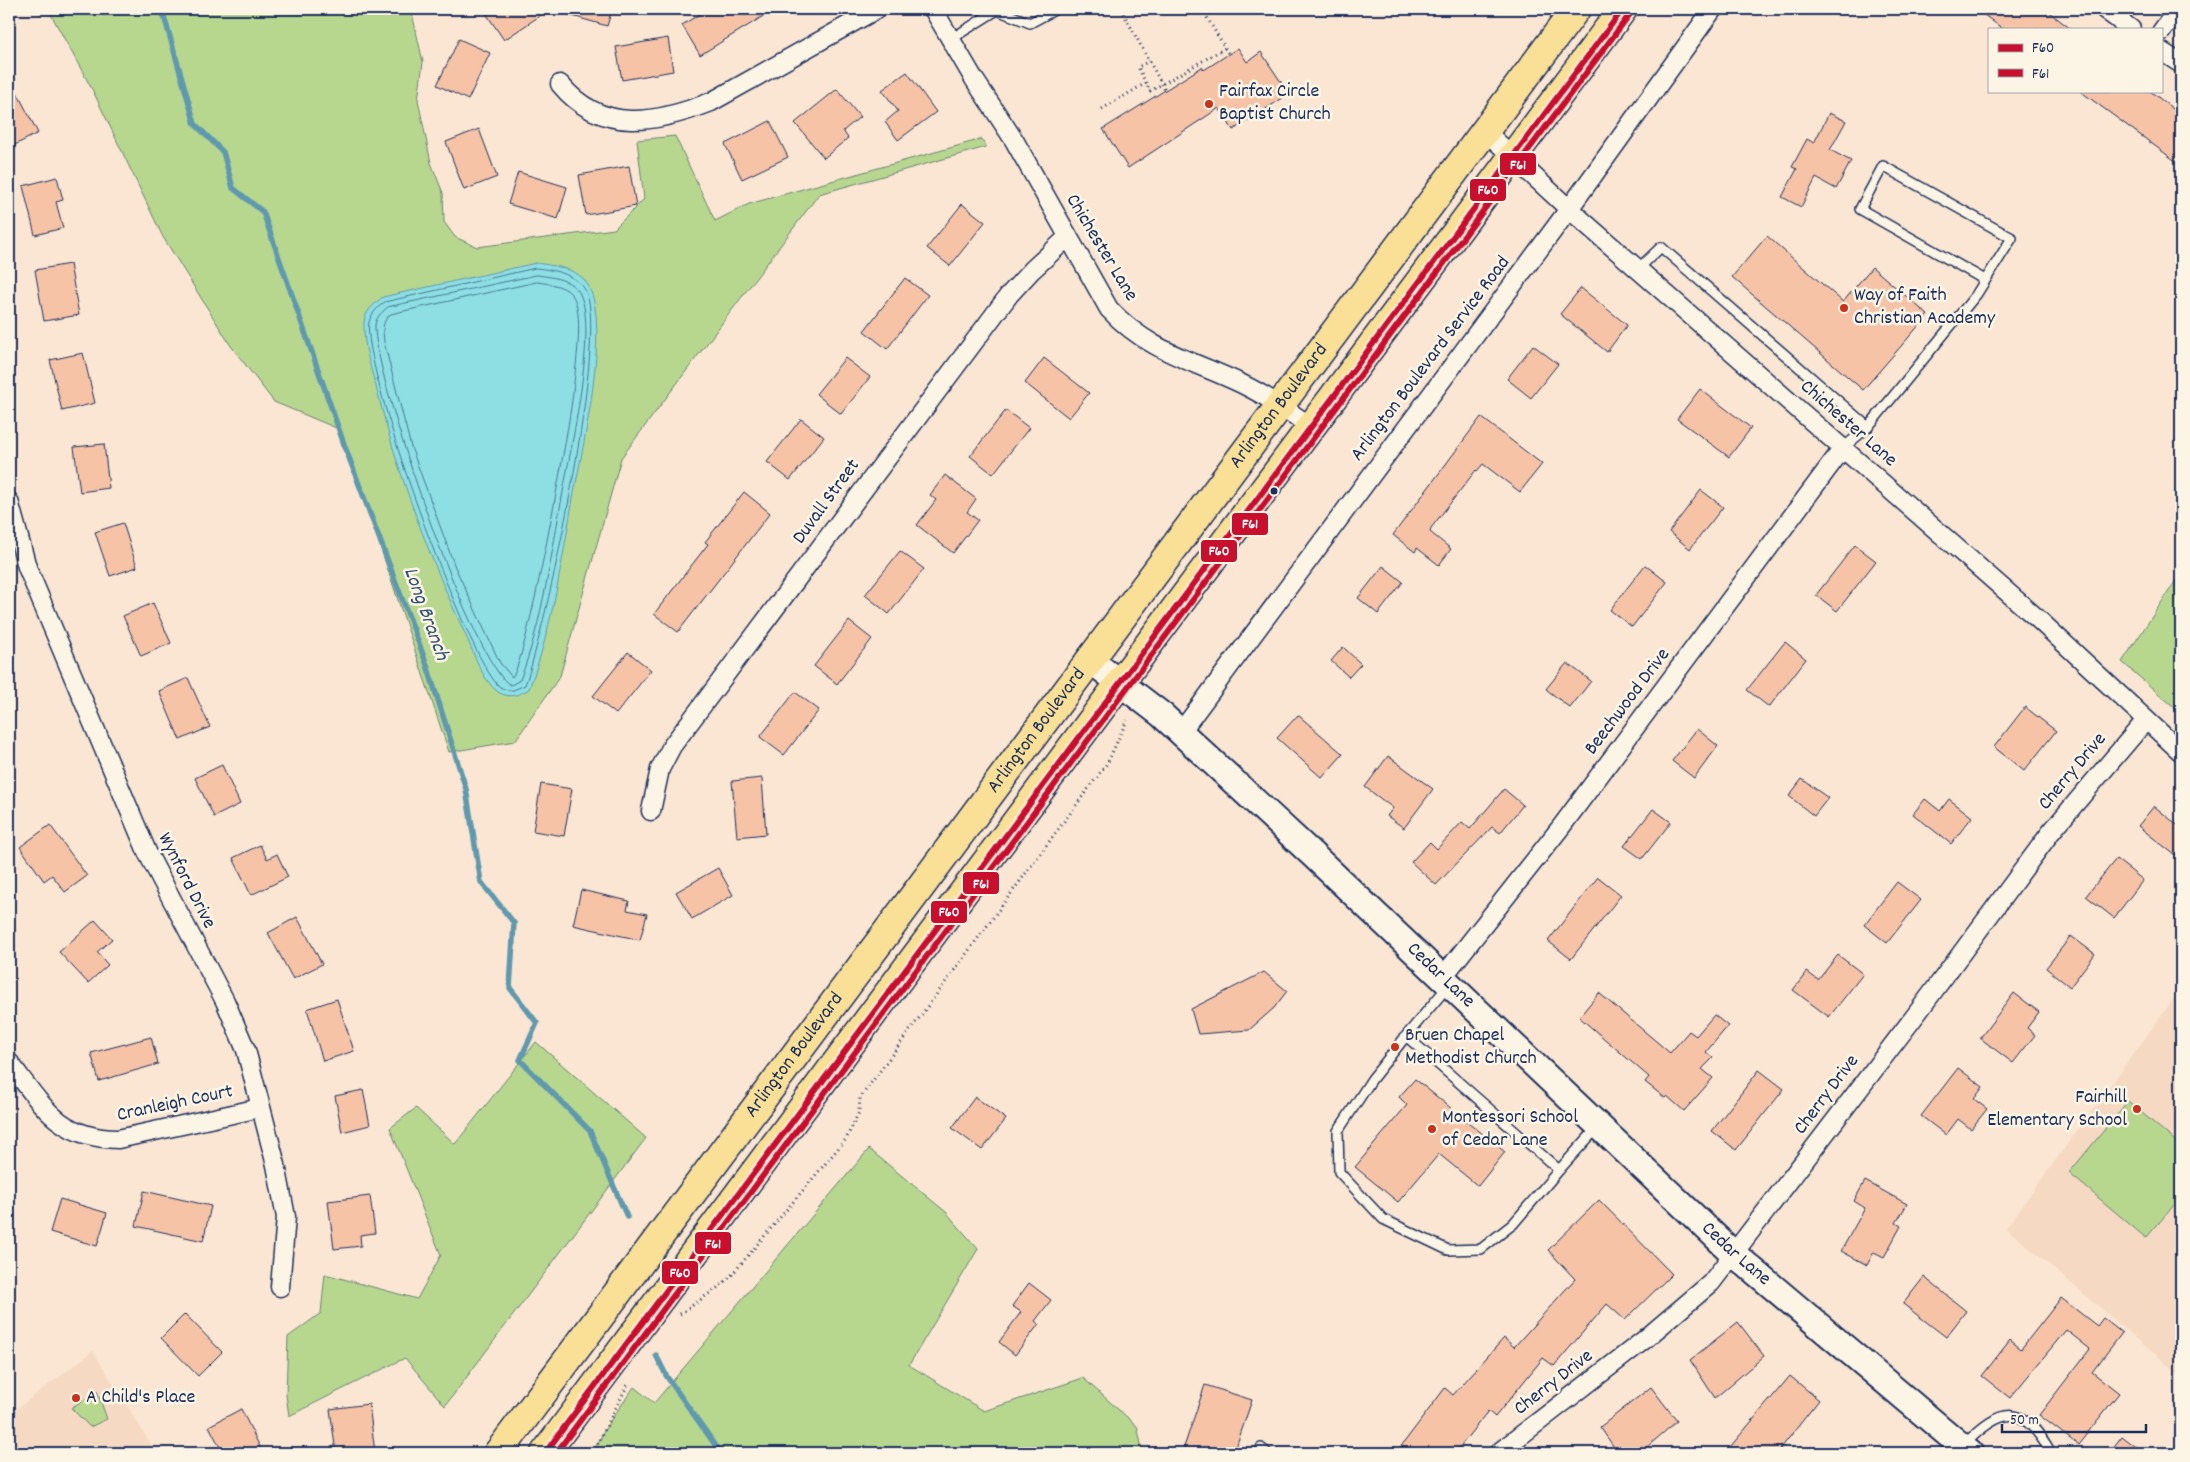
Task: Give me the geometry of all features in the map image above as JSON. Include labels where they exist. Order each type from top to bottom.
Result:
[{"type":"main road","name":"Arlington Boulevard","points":[[498,1453],[1576,9]]},
{"type":"main road","name":"Arlington Boulevard","points":[[544,1453],[1623,9]]},
{"type":"main road","name":"Cedar Lane","points":[[1090,660],[1120,682],[1180,732],[1735,1255],[1966,1450]]},
{"type":"street","points":[[560,84],[586,108],[605,117],[625,121],[655,118],[684,112],[711,102],[877,9]]},
{"type":"street","name":"Chichester Lane","points":[[933,9],[1014,140],[1109,309],[1126,328],[1146,342],[1243,384],[1281,405],[1311,427]]},
{"type":"street","name":"Arlington Boulevard Service Road","points":[[1180,732],[1569,209],[1713,9]]},
{"type":"street","points":[[2104,9],[2130,28]]},
{"type":"street","points":[[2162,31],[2178,9]]},
{"type":"street","points":[[2162,51],[2181,64]]},
{"type":"street","name":"Chichester Lane","points":[[1485,131],[1569,209],[2038,619],[2181,752]]},
{"type":"street","name":"Duvall Street","points":[[651,811],[660,769],[672,746],[1009,294],[1068,237]]},
{"type":"street","name":"Beechwood Drive","points":[[1446,981],[1843,448]]},
{"type":"street","name":"Wynford Drive","points":[[9,501],[13,537],[28,567],[148,854],[225,1001],[246,1050],[276,1165],[286,1217],[280,1287]]},
{"type":"street","name":"Cherry Drive","points":[[1498,1453],[1686,1306],[1711,1283],[1735,1255],[2051,832],[2146,720]]},
{"type":"street","name":"Cranleigh Court","points":[[9,1062],[46,1110],[60,1123],[78,1133],[98,1139],[118,1139],[260,1108]]},
{"type":"lane","points":[[951,39],[997,9],[1030,23],[1056,9]]},
{"type":"lane","points":[[1843,448],[1868,427],[1976,295],[2012,238],[1883,166],[1860,209],[1985,280]]},
{"type":"lane","points":[[1638,269],[1661,247],[1868,427]]},
{"type":"lane","points":[[1446,981],[1372,1079],[1338,1131],[1339,1172],[1383,1219],[1448,1250],[1481,1249],[1513,1224],[1598,1127]]},
{"type":"lane","points":[[1406,1036],[1559,1170]]},
{"type":"lane","points":[[1966,1450],[1989,1422],[2001,1416],[2013,1415],[2030,1423],[2051,1453]]},
{"type":"path","points":[[1121,9],[1165,90]]},
{"type":"path","points":[[1202,9],[1228,53]]},
{"type":"path","points":[[1149,61],[1138,67],[1150,91],[1225,48]]},
{"type":"path","points":[[1102,109],[1146,84]]},
{"type":"path","points":[[675,1318],[730,1277],[846,1140],[859,1112],[860,1098],[1108,762],[1127,720]]},
{"type":"path","points":[[593,1453],[633,1374]]},
{"type":"shaded area","name":"Fairhill Elementary School","points":[[2181,989],[2181,1376],[2006,1228]]},
{"type":"shaded area","name":"A Child's Place","points":[[93,1351],[156,1453],[9,1453],[9,1415]]},
{"type":"green space","points":[[48,9],[411,9],[423,62],[418,100],[431,163],[443,193],[444,222],[455,237],[477,247],[614,229],[644,199],[637,140],[675,136],[715,221],[749,204],[982,139],[986,147],[819,194],[621,458],[560,676],[515,741],[449,752],[341,430],[274,402],[231,346],[163,237],[93,91]]},
{"type":"green space","points":[[2181,573],[2181,713],[2122,662]]},
{"type":"green space","points":[[536,1042],[646,1138],[445,1406],[405,1358],[289,1416],[286,1395],[288,1337],[321,1313],[325,1274],[417,1299],[441,1255],[390,1128],[416,1108],[455,1144]]},
{"type":"green space","points":[[2128,1101],[2181,1146],[2181,1197],[2146,1238],[2069,1173]]},
{"type":"green space","points":[[869,1149],[946,1212],[978,1249],[909,1365],[984,1411],[1083,1378],[1137,1426],[1143,1453],[593,1453],[606,1427],[634,1387],[654,1403]]},
{"type":"green space","points":[[97,1391],[107,1419],[90,1427],[71,1408]]},
{"type":"water","points":[[536,263],[559,267],[573,272],[580,276],[589,287],[595,305],[597,330],[596,358],[583,447],[551,617],[529,689],[510,696],[498,692],[487,681],[475,658],[416,517],[386,425],[366,350],[364,323],[368,311],[383,297]]},
{"type":"building","points":[[483,9],[550,9],[504,40]]},
{"type":"building","points":[[563,9],[612,9],[607,26],[562,13]]},
{"type":"building","points":[[708,9],[775,9],[700,55],[682,25]]},
{"type":"building","points":[[1976,9],[2045,9],[2070,28],[2002,28]]},
{"type":"building","points":[[668,38],[673,71],[622,80],[616,47]]},
{"type":"building","points":[[459,39],[490,53],[468,100],[437,85]]},
{"type":"building","name":"Fairfax Circle Baptist Church","points":[[1238,48],[1247,62],[1261,52],[1289,94],[1233,130],[1219,108],[1128,168],[1103,129],[1202,67],[1204,70]]},
{"type":"building","points":[[907,72],[936,112],[898,140],[885,122],[898,111],[882,90]]},
{"type":"building","points":[[9,77],[38,133],[9,148]]},
{"type":"building","points":[[837,89],[860,117],[843,131],[848,138],[824,158],[795,123]]},
{"type":"building","points":[[2081,92],[2151,92],[2181,115],[2181,165]]},
{"type":"building","points":[[1829,113],[1846,121],[1830,150],[1851,161],[1836,189],[1816,178],[1801,207],[1782,197],[1797,169],[1792,167],[1807,139],[1814,143]]},
{"type":"building","points":[[770,121],[788,157],[742,179],[725,144]]},
{"type":"building","points":[[479,129],[497,177],[464,190],[446,142]]},
{"type":"building","points":[[629,166],[636,206],[586,215],[579,175]]},
{"type":"building","points":[[518,172],[567,187],[558,219],[508,204]]},
{"type":"building","points":[[57,177],[63,200],[56,202],[63,228],[35,235],[23,186]]},
{"type":"building","points":[[962,204],[985,222],[950,266],[927,248]]},
{"type":"building","name":"Way of Faith Christian Academy","points":[[1767,236],[1843,302],[1872,267],[1928,315],[1863,390],[1732,277]]},
{"type":"building","points":[[70,264],[79,315],[44,321],[35,270]]},
{"type":"building","points":[[905,278],[928,295],[887,349],[864,331]]},
{"type":"building","points":[[1581,288],[1627,325],[1607,352],[1560,314]]},
{"type":"building","points":[[1533,345],[1558,364],[1531,398],[1507,379]]},
{"type":"building","points":[[83,353],[95,403],[62,411],[50,360]]},
{"type":"building","points":[[845,358],[870,377],[841,414],[816,394]]},
{"type":"building","points":[[1044,358],[1089,393],[1069,418],[1025,383]]},
{"type":"building","points":[[1700,389],[1751,428],[1729,457],[1677,419]]},
{"type":"building","points":[[1006,410],[1029,428],[993,474],[970,456]]},
{"type":"building","points":[[1481,417],[1542,464],[1520,492],[1483,464],[1476,470],[1431,528],[1430,532],[1451,549],[1439,565],[1417,548],[1415,552],[1393,535]]},
{"type":"building","points":[[801,419],[824,437],[790,480],[767,462]]},
{"type":"building","points":[[104,444],[109,488],[80,492],[74,447]]},
{"type":"building","points":[[945,475],[976,499],[967,512],[978,520],[953,553],[917,525],[936,500],[930,495]]},
{"type":"building","points":[[1701,490],[1723,507],[1690,549],[1669,532]]},
{"type":"building","points":[[744,492],[770,513],[678,632],[654,614],[708,544],[705,542]]},
{"type":"building","points":[[123,523],[137,567],[110,576],[95,532]]},
{"type":"building","points":[[1855,545],[1876,561],[1837,611],[1816,595]]},
{"type":"building","points":[[900,551],[924,569],[889,614],[865,595]]},
{"type":"building","points":[[1645,565],[1667,582],[1632,627],[1610,610]]},
{"type":"building","points":[[1383,566],[1403,582],[1378,614],[1358,598]]},
{"type":"building","points":[[153,603],[171,643],[141,656],[123,616]]},
{"type":"building","points":[[849,621],[872,639],[837,684],[814,666]]},
{"type":"building","points":[[1785,642],[1806,659],[1769,707],[1747,690]]},
{"type":"building","points":[[1343,647],[1361,664],[1349,677],[1331,661]]},
{"type":"building","points":[[628,652],[651,670],[616,714],[593,696]]},
{"type":"building","points":[[1567,663],[1591,681],[1570,708],[1546,689]]},
{"type":"building","points":[[188,678],[210,727],[180,740],[159,691]]},
{"type":"building","points":[[795,692],[819,710],[784,755],[760,737]]},
{"type":"building","points":[[2025,707],[2056,731],[2024,771],[1994,747]]},
{"type":"building","points":[[1298,715],[1343,754],[1322,778],[1277,738]]},
{"type":"building","points":[[1697,729],[1718,746],[1694,778],[1672,761]]},
{"type":"building","points":[[1388,756],[1433,789],[1404,828],[1387,816],[1393,808],[1365,787]]},
{"type":"building","points":[[222,765],[240,804],[214,817],[195,778]]},
{"type":"building","points":[[762,778],[766,834],[737,837],[732,781]]},
{"type":"building","points":[[1802,779],[1828,798],[1814,816],[1789,796]]},
{"type":"building","points":[[541,784],[572,789],[564,836],[533,831]]},
{"type":"building","points":[[1504,789],[1523,805],[1500,833],[1492,827],[1436,885],[1411,862],[1430,842],[1437,849],[1462,822],[1470,829]]},
{"type":"building","points":[[1925,799],[1940,811],[1949,799],[1972,817],[1951,844],[1913,814]]},
{"type":"building","points":[[2154,806],[2181,828],[2181,848],[2175,855],[2138,826]]},
{"type":"building","points":[[1653,809],[1671,822],[1642,859],[1624,846]]},
{"type":"building","points":[[50,825],[87,876],[65,892],[52,875],[44,881],[20,847]]},
{"type":"building","points":[[260,845],[267,859],[277,854],[288,877],[251,895],[233,858]]},
{"type":"building","points":[[2116,859],[2143,880],[2114,918],[2086,896]]},
{"type":"building","points":[[718,868],[733,895],[692,919],[676,892]]},
{"type":"building","points":[[1598,877],[1621,895],[1571,959],[1548,941]]},
{"type":"building","points":[[1897,882],[1921,900],[1887,943],[1864,925]]},
{"type":"building","points":[[581,890],[629,901],[627,910],[647,914],[640,940],[573,925]]},
{"type":"building","points":[[297,917],[322,964],[293,979],[268,933]]},
{"type":"building","points":[[95,920],[112,939],[97,952],[108,965],[88,983],[59,952]]},
{"type":"building","points":[[2071,936],[2095,954],[2070,987],[2046,968]]},
{"type":"building","points":[[1838,955],[1863,974],[1829,1017],[1793,990],[1807,972],[1818,980]]},
{"type":"building","points":[[1264,972],[1287,991],[1274,1008],[1249,1030],[1198,1034],[1191,1009]]},
{"type":"building","points":[[1599,993],[1670,1053],[1689,1031],[1696,1036],[1714,1015],[1728,1026],[1706,1052],[1713,1058],[1702,1069],[1713,1078],[1684,1111],[1667,1096],[1665,1098],[1645,1082],[1649,1077],[1579,1017]]},
{"type":"building","points":[[2014,993],[2039,1012],[2027,1028],[2035,1035],[2013,1063],[1980,1038]]},
{"type":"building","points":[[337,999],[354,1051],[323,1061],[307,1009]]},
{"type":"building","points":[[151,1037],[158,1064],[99,1081],[91,1053]]},
{"type":"building","points":[[1958,1068],[1983,1087],[1974,1099],[1987,1109],[1971,1129],[1958,1119],[1946,1135],[1921,1116]]},
{"type":"building","points":[[1759,1070],[1784,1089],[1736,1150],[1712,1131]]},
{"type":"building","name":"Montessori School of Cedar Lane","points":[[1415,1079],[1505,1152],[1478,1186],[1439,1154],[1398,1202],[1355,1167],[1407,1105],[1399,1097]]},
{"type":"building","points":[[363,1090],[370,1125],[342,1132],[335,1096]]},
{"type":"building","points":[[975,1097],[1006,1119],[982,1150],[952,1128]]},
{"type":"building","points":[[1865,1181],[1907,1204],[1896,1223],[1901,1226],[1884,1257],[1874,1252],[1867,1265],[1841,1251],[1865,1208],[1854,1201]]},
{"type":"building","points":[[144,1191],[211,1206],[203,1241],[136,1226]]},
{"type":"building","points":[[370,1196],[375,1233],[360,1235],[361,1246],[334,1249],[328,1201]]},
{"type":"building","points":[[60,1199],[107,1213],[97,1246],[50,1232]]},
{"type":"building","points":[[1599,1200],[1672,1274],[1625,1320],[1607,1304],[1554,1366],[1543,1358],[1495,1417],[1488,1411],[1455,1453],[1396,1453],[1445,1388],[1453,1395],[1504,1338],[1514,1347],[1575,1279],[1548,1250]]},
{"type":"building","points":[[1924,1277],[1966,1311],[1946,1337],[1903,1304]]},
{"type":"building","points":[[1029,1283],[1051,1300],[1035,1321],[1039,1324],[1015,1355],[999,1342],[1021,1312],[1012,1306]]},
{"type":"building","points":[[2061,1298],[2097,1326],[2103,1318],[2122,1333],[2092,1372],[2119,1393],[2078,1445],[2039,1415],[2090,1349],[2066,1330],[2010,1398],[1982,1376],[2010,1340],[2021,1349]]},
{"type":"building","points":[[185,1314],[222,1352],[198,1376],[161,1338]]},
{"type":"building","points":[[1738,1322],[1764,1356],[1715,1398],[1690,1360]]},
{"type":"building","points":[[1790,1376],[1819,1400],[1777,1453],[1725,1453]]},
{"type":"building","points":[[1205,1385],[1252,1400],[1234,1453],[1182,1453]]},
{"type":"building","points":[[1651,1387],[1677,1421],[1640,1453],[1618,1453],[1600,1427]]},
{"type":"building","points":[[369,1404],[375,1453],[336,1453],[330,1409]]},
{"type":"building","points":[[241,1409],[263,1453],[223,1453],[209,1426]]},
{"type":"building","points":[[2122,1436],[2144,1453],[2109,1453]]},
{"type":"waterway","name":"Long Branch","points":[[162,9],[195,124],[223,152],[233,188],[263,212],[345,447],[427,665],[466,789],[481,882],[514,923],[510,988],[537,1023],[520,1060],[590,1131],[627,1217]]},
{"type":"waterway","points":[[656,1355],[667,1377],[721,1453]]},
{"type":"transit line","name":"F60","points":[[545,1453],[1623,9]]},
{"type":"transit line","name":"F61","points":[[556,1453],[1630,14]]},
{"type":"place","name":"Fairfax Circle Baptist Church","points":[[1209,104]]},
{"type":"place","name":"Way of Faith Christian Academy","points":[[1844,308]]},
{"type":"place","name":"Bruen Chapel Methodist Church","points":[[1395,1047]]},
{"type":"place","name":"Fairhill Elementary School","points":[[2137,1109]]},
{"type":"place","name":"Montessori School of Cedar Lane","points":[[1432,1129]]},
{"type":"place","name":"A Child's Place","points":[[76,1398]]}]
